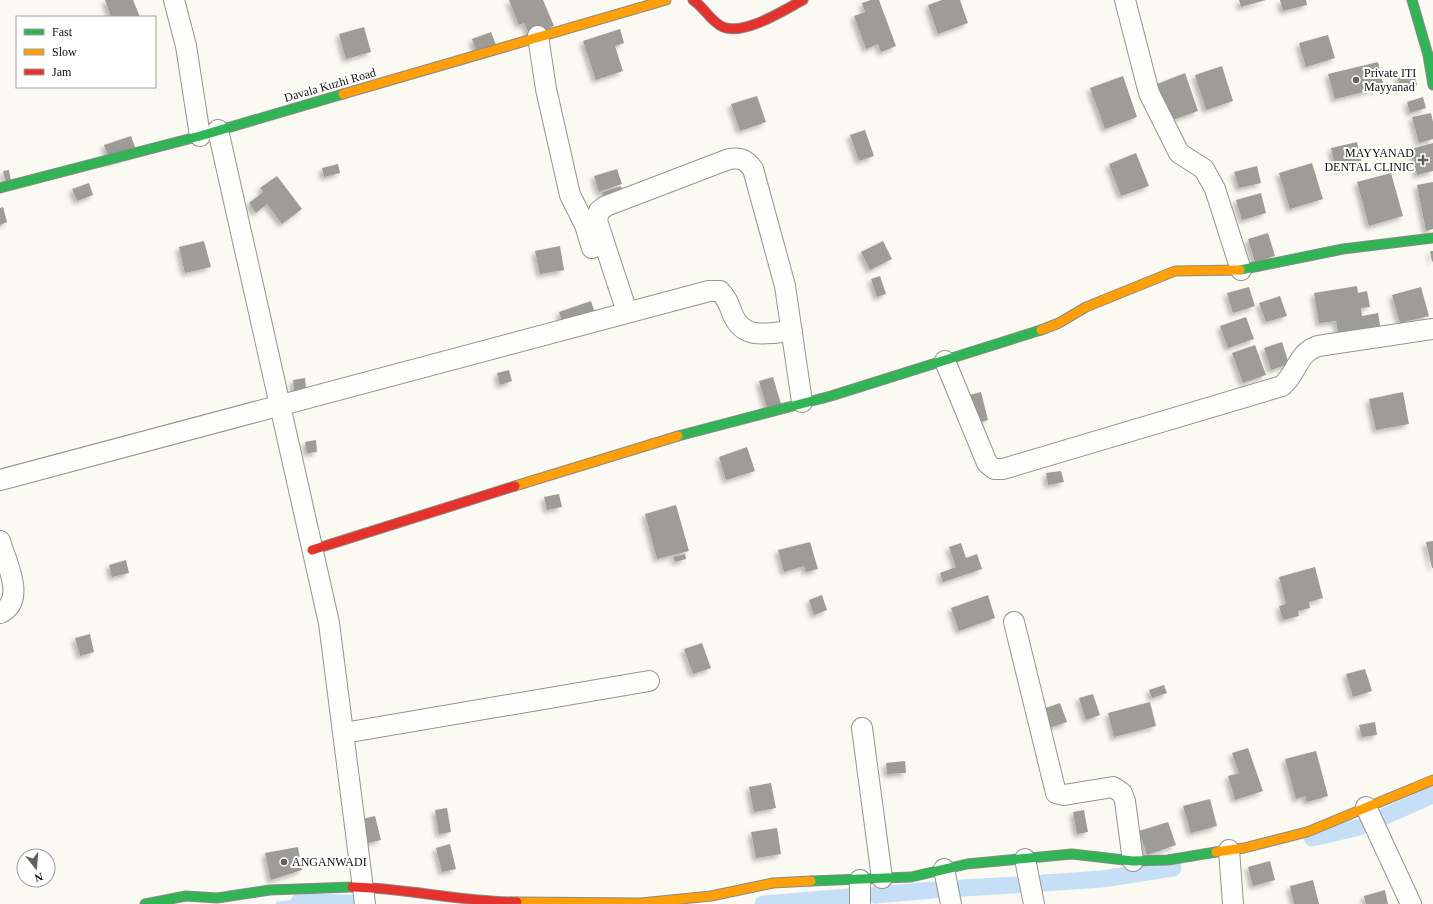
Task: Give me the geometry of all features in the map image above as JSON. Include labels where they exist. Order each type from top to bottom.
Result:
[{"type":"street","points":[[174,0],[280,404],[329,623],[365,896]]},
{"type":"street","name":"Davala Kuzhi Road","points":[[0,188],[209,133],[538,36],[666,0]]},
{"type":"street","points":[[697,1],[723,28],[736,30],[749,26],[803,0]]},
{"type":"street","points":[[1125,0],[1149,93],[1179,153],[1204,169],[1215,189],[1241,270]]},
{"type":"street","points":[[1412,0],[1428,55],[1433,85]]},
{"type":"street","points":[[538,36],[546,89],[570,195],[585,225],[620,314]]},
{"type":"street","points":[[620,314],[597,221],[599,212],[606,206],[729,159],[736,158],[746,160],[753,169],[785,286],[802,402]]},
{"type":"street","points":[[312,550],[659,441],[802,402],[831,396],[1028,336],[1058,323],[1086,307],[1175,270],[1241,270],[1343,249],[1433,238]]},
{"type":"street","points":[[0,480],[709,290],[720,291],[726,297],[740,328],[750,333],[792,331]]},
{"type":"street","points":[[945,361],[987,463],[994,469],[1003,469],[1282,386],[1290,378],[1302,356],[1308,349],[1318,346],[1433,329]]},
{"type":"street","points":[[0,541],[15,593],[13,602],[7,610],[0,613]]},
{"type":"street","points":[[1014,622],[1056,793],[1064,796],[1113,787],[1122,793],[1125,801],[1133,861]]},
{"type":"street","points":[[344,733],[649,681]]},
{"type":"street","points":[[862,728],[882,878]]},
{"type":"street","points":[[145,904],[186,896],[217,898],[270,890],[328,887],[365,896],[492,902],[641,903],[711,896],[773,883],[911,877],[967,864],[1072,854],[1133,861],[1168,860],[1229,850],[1307,832],[1433,780]]},
{"type":"street","points":[[1366,807],[1410,904]]},
{"type":"street","points":[[1229,850],[1233,904]]},
{"type":"street","points":[[1025,858],[1034,904]]},
{"type":"street","points":[[944,869],[951,904]]},
{"type":"street","points":[[860,880],[860,904]]},
{"type":"building","points":[[105,0],[133,0],[140,16],[111,16]]},
{"type":"building","points":[[509,0],[543,0],[554,26],[530,36],[524,23],[519,25]]},
{"type":"building","points":[[871,0],[879,0],[896,46],[881,52],[878,44],[866,49],[854,16],[865,12],[862,3]]},
{"type":"building","points":[[942,0],[960,0],[968,23],[938,34],[928,5]]},
{"type":"building","points":[[1239,0],[1266,0],[1241,7]]},
{"type":"building","points":[[1280,0],[1306,0],[1307,5],[1283,11]]},
{"type":"building","points":[[364,27],[371,52],[346,59],[339,34]]},
{"type":"building","points":[[620,29],[624,43],[615,46],[623,71],[596,80],[583,41]]},
{"type":"building","points":[[491,32],[496,45],[476,51],[472,39]]},
{"type":"building","points":[[1328,35],[1335,58],[1306,67],[1299,43]]},
{"type":"building","name":"Private ITI Mayyanad","points":[[1378,62],[1384,87],[1335,99],[1328,74]]},
{"type":"building","points":[[1222,66],[1233,101],[1206,110],[1195,75]]},
{"type":"building","points":[[1414,72],[1417,85],[1401,89],[1397,76]]},
{"type":"building","points":[[1185,73],[1198,111],[1170,121],[1157,84]]},
{"type":"building","points":[[1123,76],[1137,117],[1105,129],[1090,88]]},
{"type":"building","points":[[757,96],[766,122],[740,131],[731,104]]},
{"type":"building","points":[[1423,97],[1426,108],[1410,113],[1407,102]]},
{"type":"building","points":[[1431,113],[1433,122],[1433,139],[1419,143],[1412,117]]},
{"type":"building","points":[[865,130],[874,156],[859,161],[850,135]]},
{"type":"building","points":[[131,136],[137,153],[110,162],[104,145]]},
{"type":"building","points":[[1357,142],[1362,164],[1336,170],[1331,148]]},
{"type":"building","name":"MAYYANAD DENTAL CLINIC","points":[[1433,143],[1433,171],[1417,175],[1411,149]]},
{"type":"building","points":[[1136,153],[1149,186],[1121,196],[1109,164]]},
{"type":"building","points":[[1312,163],[1323,199],[1290,209],[1279,173]]},
{"type":"building","points":[[338,164],[340,173],[324,177],[322,168]]},
{"type":"building","points":[[1257,166],[1261,183],[1239,188],[1234,172]]},
{"type":"building","points":[[617,169],[622,184],[599,192],[594,176]]},
{"type":"building","points":[[9,170],[11,182],[6,183],[3,171]]},
{"type":"building","points":[[1391,173],[1403,216],[1369,226],[1357,182]]},
{"type":"building","points":[[277,176],[302,209],[282,224],[267,204],[256,213],[249,203],[263,192],[260,188]]},
{"type":"building","points":[[1433,182],[1433,229],[1426,231],[1417,185]]},
{"type":"building","points":[[89,183],[93,195],[77,201],[72,189]]},
{"type":"building","points":[[621,186],[622,190],[603,196],[602,192]]},
{"type":"building","points":[[1261,193],[1266,213],[1242,220],[1236,200]]},
{"type":"building","points":[[3,207],[7,222],[0,225],[0,208]]},
{"type":"building","points":[[1268,233],[1275,256],[1255,262],[1248,239]]},
{"type":"building","points":[[204,241],[211,267],[185,273],[179,247]]},
{"type":"building","points":[[883,241],[892,259],[870,270],[861,252]]},
{"type":"building","points":[[560,246],[564,270],[540,274],[535,251]]},
{"type":"building","points":[[1430,251],[1433,251],[1432,262]]},
{"type":"building","points":[[880,276],[886,294],[877,297],[871,279]]},
{"type":"building","points":[[1357,286],[1358,293],[1367,291],[1370,307],[1361,308],[1362,316],[1378,313],[1381,331],[1339,338],[1336,321],[1319,323],[1314,293]]},
{"type":"building","points":[[1249,287],[1255,306],[1233,313],[1227,293]]},
{"type":"building","points":[[1421,287],[1429,316],[1400,323],[1392,295]]},
{"type":"building","points":[[1280,296],[1287,316],[1266,322],[1259,303]]},
{"type":"building","points":[[591,301],[599,325],[566,335],[559,312]]},
{"type":"building","points":[[1246,317],[1254,339],[1228,348],[1220,326]]},
{"type":"building","points":[[1282,342],[1289,364],[1271,370],[1264,348]]},
{"type":"building","points":[[1255,345],[1266,375],[1243,383],[1232,353]]},
{"type":"building","points":[[509,370],[512,381],[500,385],[497,373]]},
{"type":"building","points":[[773,377],[781,404],[767,408],[759,381]]},
{"type":"building","points":[[305,378],[307,397],[295,398],[293,380]]},
{"type":"building","points":[[981,392],[988,420],[974,424],[966,396]]},
{"type":"building","points":[[1403,392],[1409,424],[1376,430],[1369,399]]},
{"type":"building","points":[[316,440],[317,452],[307,453],[305,442]]},
{"type":"building","points":[[747,447],[755,471],[726,480],[719,457]]},
{"type":"building","points":[[1061,471],[1064,482],[1048,485],[1046,473]]},
{"type":"building","points":[[559,494],[562,507],[547,510],[544,497]]},
{"type":"building","points":[[676,505],[689,551],[657,559],[645,514]]},
{"type":"building","points":[[1433,541],[1433,568],[1432,568],[1426,542]]},
{"type":"building","points":[[810,542],[818,569],[806,572],[804,566],[784,572],[778,550]]},
{"type":"building","points":[[961,543],[966,558],[977,554],[982,569],[943,582],[940,573],[956,567],[949,547]]},
{"type":"building","points":[[685,554],[686,559],[675,562],[673,557]]},
{"type":"building","points":[[126,560],[129,573],[112,577],[109,565]]},
{"type":"building","points":[[1315,567],[1323,598],[1309,602],[1310,608],[1298,611],[1299,616],[1283,620],[1279,606],[1286,604],[1279,577]]},
{"type":"building","points":[[822,595],[827,610],[814,615],[809,600]]},
{"type":"building","points":[[988,595],[995,618],[959,631],[951,608]]},
{"type":"building","points":[[90,634],[94,652],[80,656],[75,638]]},
{"type":"building","points":[[702,643],[711,668],[693,674],[684,649]]},
{"type":"building","points":[[1365,669],[1372,691],[1353,697],[1346,674]]},
{"type":"building","points":[[1164,685],[1167,693],[1152,698],[1149,690]]},
{"type":"building","points":[[1093,694],[1100,715],[1086,720],[1079,698]]},
{"type":"building","points":[[1150,702],[1156,726],[1114,737],[1108,713]]},
{"type":"building","points":[[1060,703],[1067,722],[1040,731],[1034,712]]},
{"type":"building","points":[[1375,722],[1377,735],[1362,737],[1359,725]]},
{"type":"building","points":[[1248,748],[1263,791],[1235,800],[1228,776],[1239,773],[1232,753]]},
{"type":"building","points":[[1316,751],[1328,796],[1307,802],[1305,796],[1296,799],[1285,759]]},
{"type":"building","points":[[905,761],[906,773],[887,774],[886,763]]},
{"type":"building","points":[[771,783],[776,808],[754,812],[749,787]]},
{"type":"building","points":[[1210,799],[1217,826],[1191,833],[1183,806]]},
{"type":"building","points":[[447,808],[451,832],[439,834],[435,810]]},
{"type":"building","points":[[1084,810],[1088,832],[1077,834],[1073,812]]},
{"type":"building","points":[[375,816],[381,840],[359,845],[354,821]]},
{"type":"building","points":[[1168,822],[1176,845],[1147,855],[1139,831]]},
{"type":"building","points":[[777,828],[781,854],[756,858],[751,832]]},
{"type":"building","points":[[450,844],[456,869],[442,872],[436,848]]},
{"type":"building","name":"ANGANWADI","points":[[298,847],[302,870],[271,880],[265,853]]},
{"type":"building","points":[[1270,861],[1275,880],[1253,886],[1248,867]]},
{"type":"building","points":[[1313,880],[1319,904],[1294,904],[1290,886]]},
{"type":"building","points":[[1385,890],[1388,904],[1366,904],[1364,896]]},
{"type":"waterway","points":[[1385,816],[1433,795]]},
{"type":"waterway","points":[[1312,838],[1360,827]]},
{"type":"waterway","points":[[1044,883],[1102,879],[1173,868]]},
{"type":"waterway","points":[[962,888],[1016,885]]},
{"type":"waterway","points":[[875,895],[934,890]]},
{"type":"waterway","points":[[763,904],[848,897]]},
{"type":"waterway","points":[[278,904],[299,902]]},
{"type":"waterway","points":[[299,902],[352,903]]},
{"type":"traffic: fast","points":[[1412,0],[1428,55],[1433,85]]},
{"type":"traffic: fast","points":[[0,188],[200,136],[343,94]]},
{"type":"traffic: fast","points":[[1240,270],[1343,249],[1433,238]]},
{"type":"traffic: fast","points":[[678,436],[831,396],[1041,330]]},
{"type":"traffic: fast","points":[[811,881],[911,877],[967,864],[1072,854],[1133,861],[1168,860],[1216,852]]},
{"type":"traffic: fast","points":[[145,904],[186,896],[217,898],[270,890],[352,887]]},
{"type":"traffic: slow","points":[[343,94],[666,0]]},
{"type":"traffic: slow","points":[[1041,330],[1059,323],[1086,307],[1175,271],[1240,270]]},
{"type":"traffic: slow","points":[[515,486],[678,436]]},
{"type":"traffic: slow","points":[[1216,852],[1244,848],[1307,832],[1433,780]]},
{"type":"traffic: slow","points":[[517,902],[641,903],[711,896],[773,883],[811,881]]},
{"type":"traffic: jam","points":[[693,0],[701,6],[719,25],[732,29],[742,28],[764,21],[803,0]]},
{"type":"traffic: jam","points":[[312,550],[515,486]]},
{"type":"traffic: jam","points":[[352,887],[393,890],[475,900],[517,902]]},
{"type":"place","name":"Private ITI Mayyanad","points":[[1356,80]]},
{"type":"place","name":"MAYYANAD DENTAL CLINIC","points":[[1423,160]]},
{"type":"place","name":"ANGANWADI","points":[[284,862]]}]
